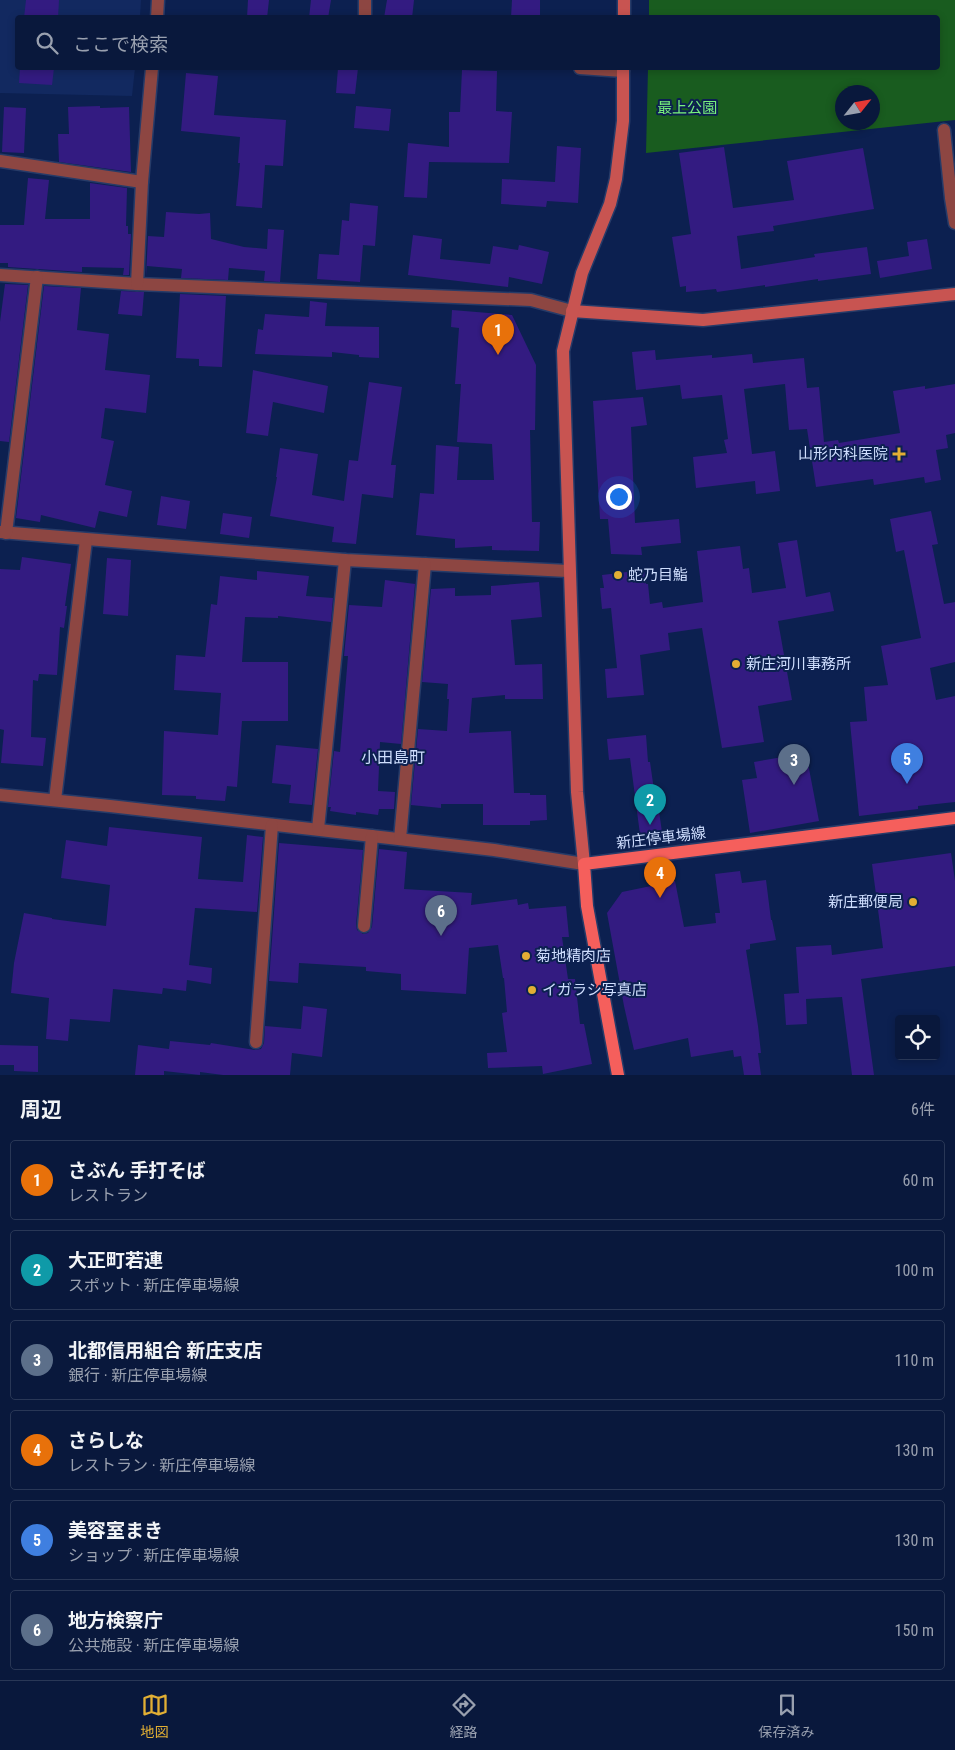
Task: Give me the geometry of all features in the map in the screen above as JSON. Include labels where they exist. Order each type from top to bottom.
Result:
[{"type":"main road","name":"新庄停車場線","points":[[584,864],[955,818]]},
{"type":"main road","points":[[584,864],[587,906],[618,1075]]},
{"type":"street","points":[[157,15],[158,0]]},
{"type":"street","points":[[365,0],[365,15]]},
{"type":"street","points":[[624,0],[624,15]]},
{"type":"street","points":[[137,284],[142,182],[152,70]]},
{"type":"street","points":[[0,795],[318,829],[494,850],[584,864],[577,792],[562,351],[582,273],[610,204],[616,179],[623,121],[623,70]]},
{"type":"street","points":[[944,130],[955,223]]},
{"type":"street","points":[[0,160],[142,182]]},
{"type":"street","points":[[0,275],[137,284],[531,300],[572,310],[703,320],[955,294]]},
{"type":"street","points":[[37,277],[3,533],[345,560],[568,571]]},
{"type":"street","points":[[55,800],[86,540]]},
{"type":"street","points":[[318,829],[345,560]]},
{"type":"street","points":[[400,839],[425,564]]},
{"type":"street","points":[[256,1042],[272,825]]},
{"type":"street","points":[[364,926],[372,836]]},
{"type":"shaded area","points":[[0,0],[141,0],[140,15],[15,15],[15,70],[135,70],[132,96],[0,93]]},
{"type":"green space","name":"最上公園","points":[[649,0],[955,0],[955,120],[880,128],[880,85],[835,85],[835,130],[861,130],[646,153],[648,70],[940,70],[940,15],[649,15]]},
{"type":"building","points":[[26,0],[59,0],[58,15],[24,15]]},
{"type":"building","points":[[248,0],[269,0],[267,15],[247,15]]},
{"type":"building","points":[[311,0],[331,0],[328,15],[309,15]]},
{"type":"building","points":[[387,0],[414,0],[412,15],[384,15]]},
{"type":"building","points":[[512,0],[540,0],[540,15],[511,15]]},
{"type":"building","points":[[20,70],[54,70],[52,85],[19,83]]},
{"type":"building","points":[[338,70],[358,70],[355,94],[336,93]]},
{"type":"building","points":[[462,70],[497,71],[496,111],[512,112],[509,163],[429,162],[427,198],[404,197],[408,143],[449,147],[449,112],[460,112]]},
{"type":"building","points":[[186,73],[218,76],[214,115],[286,120],[283,166],[265,165],[262,208],[236,206],[240,163],[238,163],[240,137],[181,131]]},
{"type":"building","points":[[100,106],[100,108],[129,107],[131,172],[59,162],[58,134],[69,134],[68,107]]},
{"type":"building","points":[[356,106],[391,109],[389,131],[354,128]]},
{"type":"building","points":[[4,107],[26,108],[24,153],[2,152]]},
{"type":"building","points":[[557,146],[581,148],[578,203],[547,201],[546,207],[501,204],[502,179],[555,182]]},
{"type":"building","points":[[724,147],[733,208],[794,200],[787,161],[863,148],[874,209],[773,226],[774,231],[737,236],[741,269],[815,257],[814,254],[867,247],[871,274],[717,292],[716,289],[686,292],[686,286],[680,287],[672,237],[691,234],[679,153]]},
{"type":"building","points":[[28,178],[49,180],[45,219],[90,219],[90,183],[127,188],[126,226],[128,226],[128,234],[131,234],[129,275],[123,275],[124,268],[82,267],[82,272],[8,267],[8,263],[0,263],[0,225],[24,225]]},
{"type":"building","points":[[350,203],[378,206],[375,246],[363,245],[360,282],[317,279],[319,254],[339,255],[342,220],[349,221]]},
{"type":"building","points":[[166,212],[210,213],[211,239],[244,247],[267,249],[268,229],[284,230],[280,282],[264,281],[265,271],[229,268],[228,280],[181,278],[182,269],[147,266],[146,276],[148,236],[164,237]]},
{"type":"building","points":[[413,235],[442,239],[440,259],[490,264],[493,246],[518,250],[519,245],[549,252],[542,284],[509,277],[508,287],[408,275]]},
{"type":"building","points":[[927,239],[932,269],[880,278],[877,261],[909,256],[907,242]]},
{"type":"building","points":[[5,284],[28,285],[9,442],[0,441],[0,322]]},
{"type":"building","points":[[44,286],[81,288],[77,330],[109,334],[105,370],[150,375],[146,413],[105,408],[101,438],[114,441],[105,485],[132,491],[127,517],[99,511],[95,528],[41,515],[40,522],[16,518]]},
{"type":"building","points":[[121,291],[144,292],[142,316],[118,314]]},
{"type":"building","points":[[180,294],[226,296],[222,367],[199,366],[199,359],[176,358]]},
{"type":"building","points":[[310,301],[327,303],[325,326],[379,327],[379,358],[359,357],[359,355],[332,352],[332,357],[255,354],[258,329],[263,330],[265,314],[309,317]]},
{"type":"building","points":[[452,310],[512,315],[536,365],[535,430],[530,430],[532,522],[540,522],[539,551],[492,550],[492,546],[455,548],[455,539],[416,535],[420,493],[434,494],[436,445],[459,447],[457,480],[494,480],[492,444],[457,442],[461,384],[455,384],[459,328],[451,327]]},
{"type":"building","points":[[655,350],[656,360],[752,354],[753,363],[804,358],[807,388],[819,387],[824,442],[838,440],[839,443],[900,433],[893,391],[925,386],[925,389],[955,384],[955,433],[946,435],[948,448],[936,450],[941,480],[925,483],[924,477],[874,485],[873,479],[816,487],[807,429],[789,430],[785,384],[744,389],[752,454],[775,451],[780,491],[756,494],[755,481],[696,488],[693,457],[727,453],[724,440],[728,439],[722,395],[682,399],[680,385],[636,390],[632,352]]},
{"type":"building","points":[[253,370],[328,386],[324,413],[273,402],[268,436],[246,433]]},
{"type":"building","points":[[369,382],[402,387],[391,465],[396,465],[393,498],[362,494],[356,544],[332,542],[334,527],[270,516],[280,448],[318,454],[312,495],[344,501],[349,460],[358,461]]},
{"type":"building","points":[[643,397],[647,425],[631,427],[635,523],[679,519],[681,543],[641,547],[642,555],[611,554],[608,519],[600,519],[593,401]]},
{"type":"building","points":[[161,496],[190,501],[186,529],[157,525]]},
{"type":"building","points":[[931,511],[938,544],[932,545],[944,604],[955,602],[955,662],[930,668],[936,700],[955,696],[955,802],[918,806],[918,809],[859,816],[850,722],[867,721],[864,687],[888,685],[881,646],[921,638],[904,550],[896,552],[890,519]]},
{"type":"building","points":[[223,513],[252,517],[249,538],[220,534]]},
{"type":"building","points":[[797,540],[806,597],[830,592],[834,611],[778,621],[792,700],[758,706],[764,742],[722,748],[702,628],[668,633],[670,650],[640,655],[644,695],[607,698],[605,669],[617,668],[611,608],[602,609],[600,588],[604,588],[602,575],[644,570],[646,584],[648,584],[650,604],[662,602],[663,608],[703,602],[697,551],[740,546],[743,569],[749,568],[752,593],[786,588],[778,543]]},
{"type":"building","points":[[22,557],[71,564],[64,628],[60,627],[57,675],[39,674],[38,681],[33,680],[31,737],[46,738],[43,766],[1,763],[4,730],[0,729],[0,569],[20,570]]},
{"type":"building","points":[[107,558],[131,560],[128,616],[103,614]]},
{"type":"building","points":[[257,571],[309,576],[306,596],[333,598],[331,622],[278,616],[278,618],[245,617],[242,662],[288,662],[288,721],[242,721],[237,787],[227,786],[225,801],[196,799],[196,796],[162,795],[164,731],[218,735],[221,693],[174,690],[176,655],[205,657],[211,604],[217,605],[220,576],[257,580]]},
{"type":"building","points":[[385,580],[415,584],[401,744],[380,742],[378,791],[395,792],[394,809],[379,809],[378,815],[356,812],[356,815],[330,811],[331,807],[328,807],[334,751],[340,752],[348,656],[344,656],[349,605],[382,607]]},
{"type":"building","points":[[539,582],[542,617],[511,620],[515,665],[542,664],[543,699],[505,699],[505,695],[472,698],[469,733],[511,731],[514,793],[546,795],[547,820],[530,821],[530,825],[483,825],[483,804],[441,804],[441,808],[411,805],[418,729],[447,731],[448,684],[422,682],[431,589],[455,588],[455,596],[491,595],[491,586]]},
{"type":"building","points":[[646,735],[648,762],[650,762],[663,839],[641,842],[630,758],[609,760],[607,739]]},
{"type":"building","points":[[276,745],[318,749],[312,805],[289,803],[291,785],[272,783]]},
{"type":"building","points":[[806,753],[819,821],[750,833],[742,780],[757,778],[754,762]]},
{"type":"building","points":[[109,827],[202,837],[198,879],[243,882],[247,835],[263,837],[257,912],[195,908],[189,965],[212,968],[211,984],[187,980],[186,991],[163,988],[162,994],[113,989],[110,1022],[70,1019],[68,1041],[46,1039],[49,998],[11,993],[14,963],[24,913],[52,919],[106,926],[110,885],[61,878],[66,840],[107,846]]},
{"type":"building","points":[[279,843],[363,850],[356,925],[357,930],[363,934],[368,933],[372,927],[379,849],[407,852],[404,889],[472,893],[471,905],[517,899],[518,905],[528,903],[529,909],[566,906],[569,937],[562,937],[568,979],[575,979],[580,1024],[584,1024],[592,1064],[543,1074],[542,1066],[488,1068],[487,1053],[507,1052],[502,1013],[507,1012],[504,978],[498,945],[469,948],[466,994],[401,990],[401,974],[366,971],[366,967],[299,963],[298,983],[269,981]]},
{"type":"building","points":[[951,853],[955,881],[955,966],[861,979],[874,1075],[852,1075],[842,997],[806,999],[807,1024],[786,1025],[784,994],[799,993],[796,947],[831,945],[832,955],[883,948],[872,864]]},
{"type":"building","points":[[740,871],[742,883],[766,880],[771,920],[776,940],[750,944],[750,949],[746,950],[758,1026],[761,1053],[758,1053],[761,1075],[744,1075],[741,1056],[734,1057],[733,1050],[691,1057],[688,1038],[634,1050],[607,913],[622,892],[675,881],[684,927],[716,923],[715,913],[720,913],[715,874]]},
{"type":"building","points":[[303,1006],[327,1009],[322,1057],[292,1053],[290,1075],[223,1075],[200,1072],[200,1075],[164,1071],[164,1075],[135,1075],[138,1045],[169,1049],[170,1041],[210,1045],[211,1043],[255,1050],[261,1049],[264,1043],[265,1026],[301,1029]]},
{"type":"building","points":[[0,1045],[38,1046],[38,1072],[14,1071],[14,1065],[0,1065]]},
{"type":"place","name":"さぶん 手打そば","points":[[498,355]]},
{"type":"place","name":"山形内科医院","points":[[899,454]]},
{"type":"place","name":"蛇乃目鮨","points":[[618,575]]},
{"type":"place","name":"新庄河川事務所","points":[[736,664]]},
{"type":"place","name":"美容室まき","points":[[907,784]]},
{"type":"place","name":"北都信用組合 新庄支店","points":[[794,785]]},
{"type":"place","name":"大正町若連","points":[[650,825]]},
{"type":"place","name":"さらしな","points":[[660,898]]},
{"type":"place","name":"新庄郵便局","points":[[913,902]]},
{"type":"place","name":"地方検察庁","points":[[441,936]]},
{"type":"place","name":"菊地精肉店","points":[[526,956]]},
{"type":"place","name":"イガラシ写真店","points":[[532,990]]},
{"type":"district","name":"小田島町","points":[[393,757]]}]
